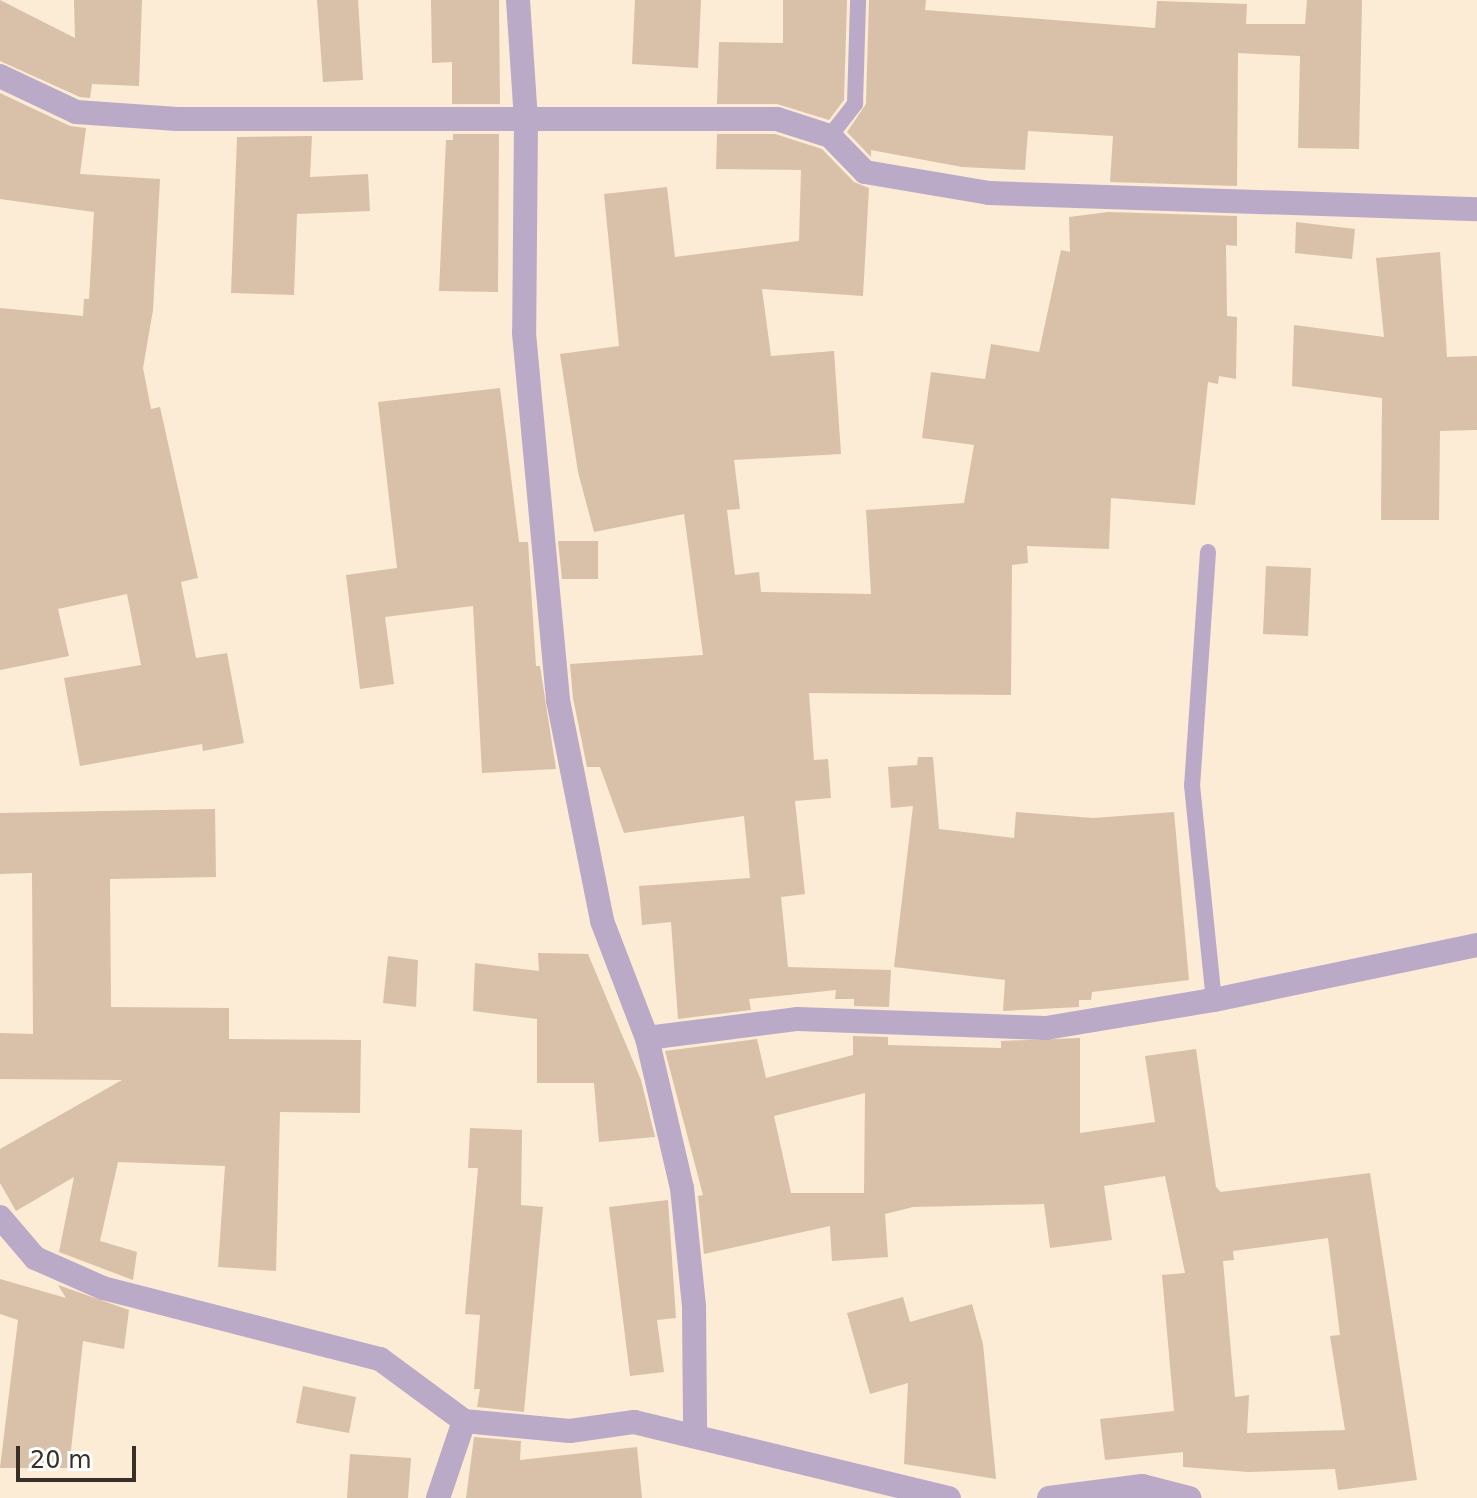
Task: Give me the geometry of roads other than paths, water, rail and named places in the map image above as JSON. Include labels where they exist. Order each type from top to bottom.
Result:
[{"type":"street","points":[[518,0],[526,121],[524,333],[558,700],[602,921],[647,1038],[682,1188],[694,1306],[695,1432]]},
{"type":"street","points":[[0,76],[76,112],[177,119],[777,119],[830,136],[865,172],[989,193],[1477,209]]},
{"type":"street","points":[[647,1038],[798,1019],[1046,1028],[1214,1000],[1477,945]]},
{"type":"street","points":[[0,1217],[35,1258],[103,1288],[380,1359],[464,1421],[570,1431],[634,1422],[695,1432],[949,1498]]},
{"type":"street","points":[[438,1498],[464,1421]]},
{"type":"street","points":[[1049,1498],[1142,1486],[1189,1498]]},
{"type":"lane","points":[[830,136],[855,104],[858,0]]},
{"type":"lane","points":[[1208,552],[1192,785],[1214,1000]]}]
